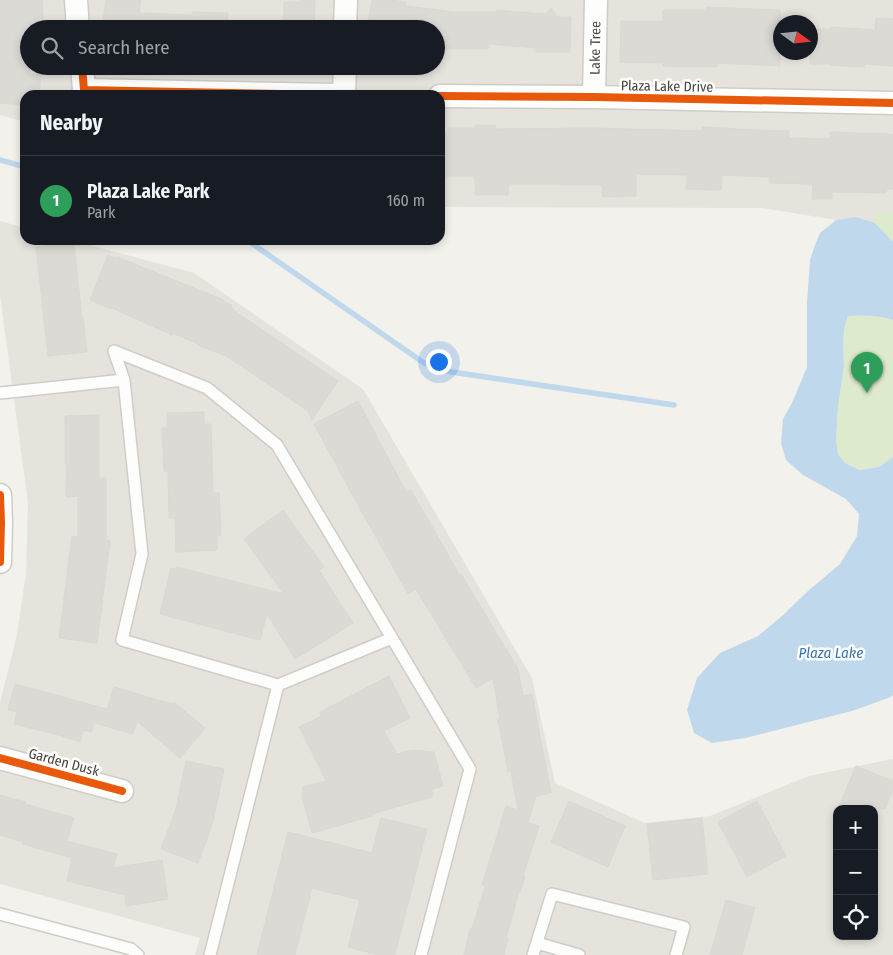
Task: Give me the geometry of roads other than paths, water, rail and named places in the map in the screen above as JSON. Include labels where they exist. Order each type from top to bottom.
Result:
[{"type":"street","points":[[76,0],[77,20]]},
{"type":"street","points":[[345,20],[346,0]]},
{"type":"street","name":"Lake Tree","points":[[594,97],[596,0]]},
{"type":"street","points":[[83,75],[84,90]]},
{"type":"street","points":[[344,90],[345,75]]},
{"type":"street","name":"Plaza Lake Drive","points":[[445,96],[893,103]]},
{"type":"street","points":[[0,495],[0,562]]},
{"type":"street","name":"Garden Dusk","points":[[0,758],[122,791]]},
{"type":"lane","points":[[392,638],[278,685],[122,640],[142,554],[124,380],[114,351],[208,388],[278,445],[470,769],[421,955]]},
{"type":"lane","points":[[0,393],[124,380]]},
{"type":"lane","points":[[210,955],[278,685]]},
{"type":"lane","points":[[533,955],[552,894],[684,927],[676,955]]},
{"type":"lane","points":[[0,914],[131,949],[138,955]]},
{"type":"lane","points":[[537,943],[579,955]]},
{"type":"water","name":"Plaza Lake","points":[[856,217],[875,223],[893,242],[893,320],[871,316],[848,316],[844,329],[844,366],[838,407],[836,440],[838,454],[845,463],[859,470],[879,467],[893,457],[893,695],[852,711],[745,738],[712,743],[694,733],[687,710],[697,678],[720,653],[758,636],[782,616],[840,564],[857,536],[859,514],[846,499],[803,475],[786,460],[781,443],[783,419],[807,367],[807,303],[810,260],[820,233],[836,220]]},
{"type":"waterway","points":[[0,160],[20,166]]},
{"type":"waterway","points":[[254,245],[424,363],[445,371],[674,405]]},
{"type":"place","name":"Plaza Lake Park","points":[[867,393]]}]
